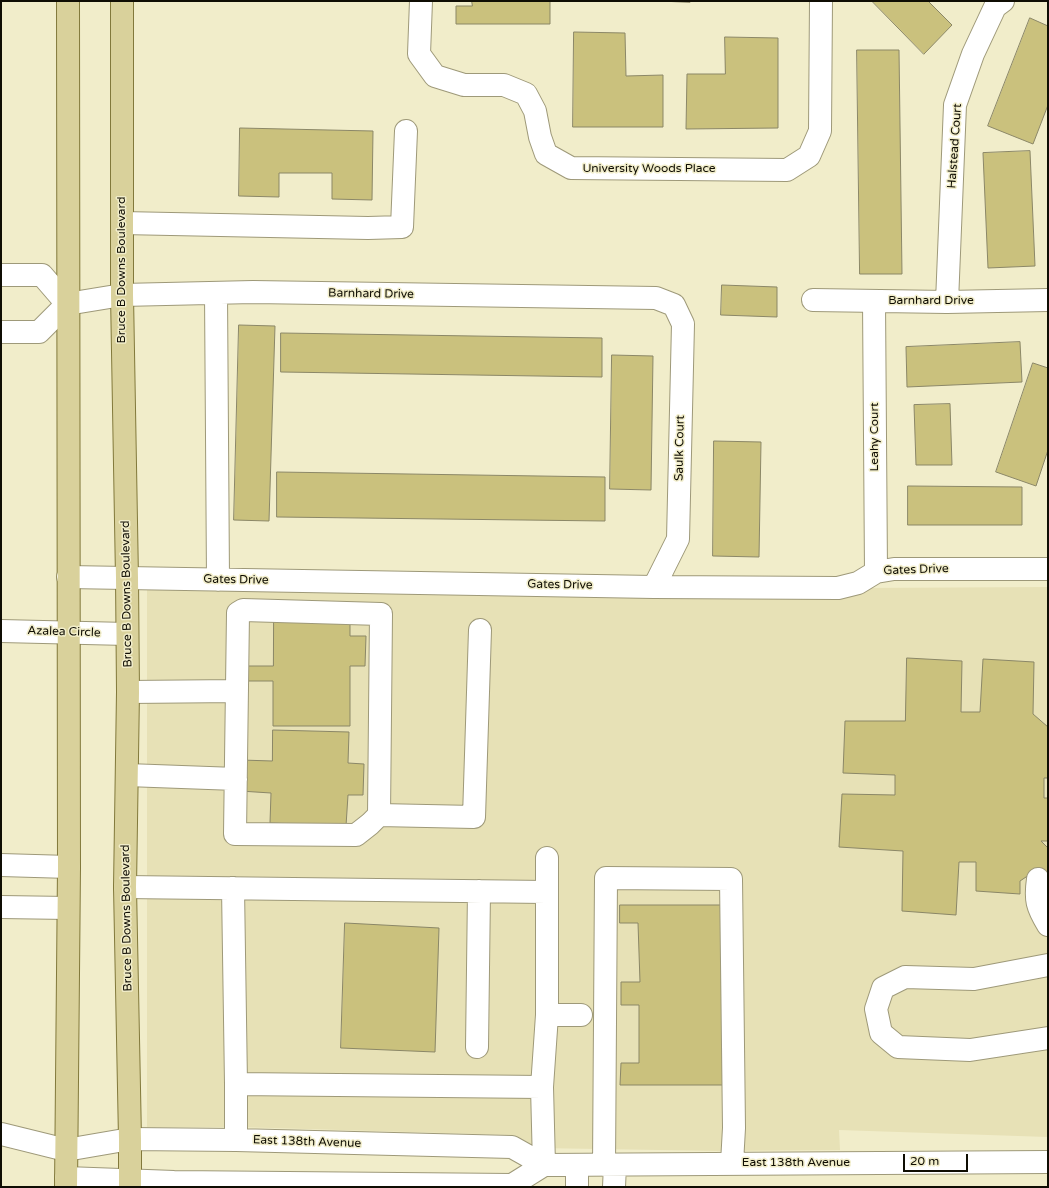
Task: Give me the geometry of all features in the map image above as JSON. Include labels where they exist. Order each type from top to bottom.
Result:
[{"type":"main road","points":[[66,1183],[69,867],[67,304],[68,1]]},
{"type":"main road","name":"Bruce B Downs Boulevard","points":[[122,1],[122,295],[128,692],[125,887],[130,1184]]},
{"type":"street","name":"University Woods Place","points":[[421,1],[419,54],[435,76],[464,85],[504,85],[526,94],[536,111],[540,138],[546,154],[570,168],[787,170],[809,156],[820,131],[821,1]]},
{"type":"street","name":"Halstead Court","points":[[948,302],[955,105],[973,54],[996,3]]},
{"type":"street","points":[[122,223],[368,228],[402,227],[406,131]]},
{"type":"street","points":[[1,275],[42,275],[67,304],[40,332],[1,332]]},
{"type":"street","name":"Barnhard Drive","points":[[67,304],[122,295],[253,292],[656,298],[674,305]]},
{"type":"street","points":[[216,293],[218,580]]},
{"type":"street","name":"Barnhard Drive","points":[[813,300],[948,302],[1048,300]]},
{"type":"street","name":"Leahy Court","points":[[874,301],[876,572]]},
{"type":"street","name":"Saulk Court","points":[[654,587],[678,539],[683,324],[674,305]]},
{"type":"street","name":"Gates Drive","points":[[68,577],[654,587],[838,588],[858,583],[876,572],[894,569],[1048,569]]},
{"type":"street","points":[[243,610],[381,614],[379,815],[356,835],[235,834],[238,613],[243,610]]},
{"type":"street","points":[[379,815],[474,817],[480,630]]},
{"type":"street","name":"Azalea Circle","points":[[1,631],[127,634]]},
{"type":"street","points":[[128,692],[237,691]]},
{"type":"street","points":[[127,775],[236,779]]},
{"type":"street","points":[[66,1183],[512,1185],[544,1165],[542,1087],[547,1015],[547,858]]},
{"type":"street","points":[[1,865],[69,867]]},
{"type":"street","points":[[614,1187],[609,1165],[606,878],[731,879],[734,1128],[732,1163]]},
{"type":"street","points":[[1038,879],[1036,894],[1039,910],[1048,925]]},
{"type":"street","points":[[125,887],[546,892]]},
{"type":"street","points":[[233,888],[236,1140]]},
{"type":"street","points":[[477,1047],[479,891]]},
{"type":"street","points":[[1,907],[68,908]]},
{"type":"street","points":[[1048,965],[974,979],[905,977],[883,988],[876,1009],[882,1032],[898,1047],[970,1050],[1048,1038]]},
{"type":"street","points":[[547,1015],[581,1015]]},
{"type":"street","points":[[236,1084],[542,1087]]},
{"type":"street","points":[[1,1134],[66,1150]]},
{"type":"street","name":"East 138th Avenue","points":[[66,1150],[130,1139],[236,1140],[512,1147],[544,1165],[1048,1162]]},
{"type":"street","points":[[577,1165],[577,1187]]},
{"type":"shaded area","points":[[147,581],[861,588],[1048,587],[1048,1137],[839,1130],[840,1150],[719,1151],[538,1148],[517,1136],[512,1135],[237,1127],[147,1127]]},
{"type":"building","points":[[472,1],[550,1],[550,24],[456,24],[456,6],[472,6]]},
{"type":"building","points":[[661,1],[690,1],[690,2]]},
{"type":"building","points":[[872,1],[928,1],[952,25],[924,54]]},
{"type":"building","points":[[1030,18],[1048,26],[1048,105],[1033,144],[988,126]]},
{"type":"building","points":[[574,32],[625,33],[626,76],[663,75],[663,127],[573,127]]},
{"type":"building","points":[[725,37],[778,38],[778,128],[686,129],[687,74],[725,74]]},
{"type":"building","points":[[857,50],[899,50],[902,274],[860,274]]},
{"type":"building","points":[[240,128],[373,131],[372,200],[332,199],[332,173],[279,173],[279,197],[239,196]]},
{"type":"building","points":[[1030,151],[1035,266],[988,268],[983,153]]},
{"type":"building","points":[[722,285],[777,287],[777,317],[721,315]]},
{"type":"building","points":[[239,325],[275,326],[269,521],[234,520]]},
{"type":"building","points":[[281,333],[602,338],[602,377],[281,372]]},
{"type":"building","points":[[1020,342],[1022,382],[907,387],[906,347]]},
{"type":"building","points":[[612,355],[653,356],[651,490],[610,489]]},
{"type":"building","points":[[1033,363],[1048,368],[1048,450],[1036,486],[996,472]]},
{"type":"building","points":[[950,404],[952,465],[916,465],[914,405]]},
{"type":"building","points":[[714,441],[761,442],[759,557],[713,556]]},
{"type":"building","points":[[277,472],[605,477],[605,521],[277,517]]},
{"type":"building","points":[[908,486],[1022,487],[1022,525],[908,525]]},
{"type":"building","points":[[274,620],[350,621],[350,636],[366,636],[365,666],[350,666],[350,726],[273,726],[273,681],[243,681],[243,666],[273,666]]},
{"type":"building","points":[[907,658],[962,661],[961,712],[980,712],[983,659],[1034,662],[1033,714],[1048,727],[1048,778],[1044,778],[1044,798],[1048,798],[1048,841],[1041,841],[1048,848],[1048,880],[1032,873],[1020,881],[1020,894],[976,891],[976,862],[959,862],[956,915],[902,911],[903,851],[839,847],[842,794],[895,795],[895,775],[843,773],[845,721],[905,721]]},
{"type":"building","points":[[273,730],[349,732],[348,763],[364,764],[363,795],[348,795],[346,826],[270,823],[271,793],[240,791],[241,760],[272,761]]},
{"type":"building","points":[[620,905],[724,905],[724,1085],[620,1085],[621,1063],[639,1063],[639,1005],[621,1005],[621,982],[640,982],[638,923],[620,923]]},
{"type":"building","points":[[345,923],[439,928],[435,1052],[341,1048]]}]
